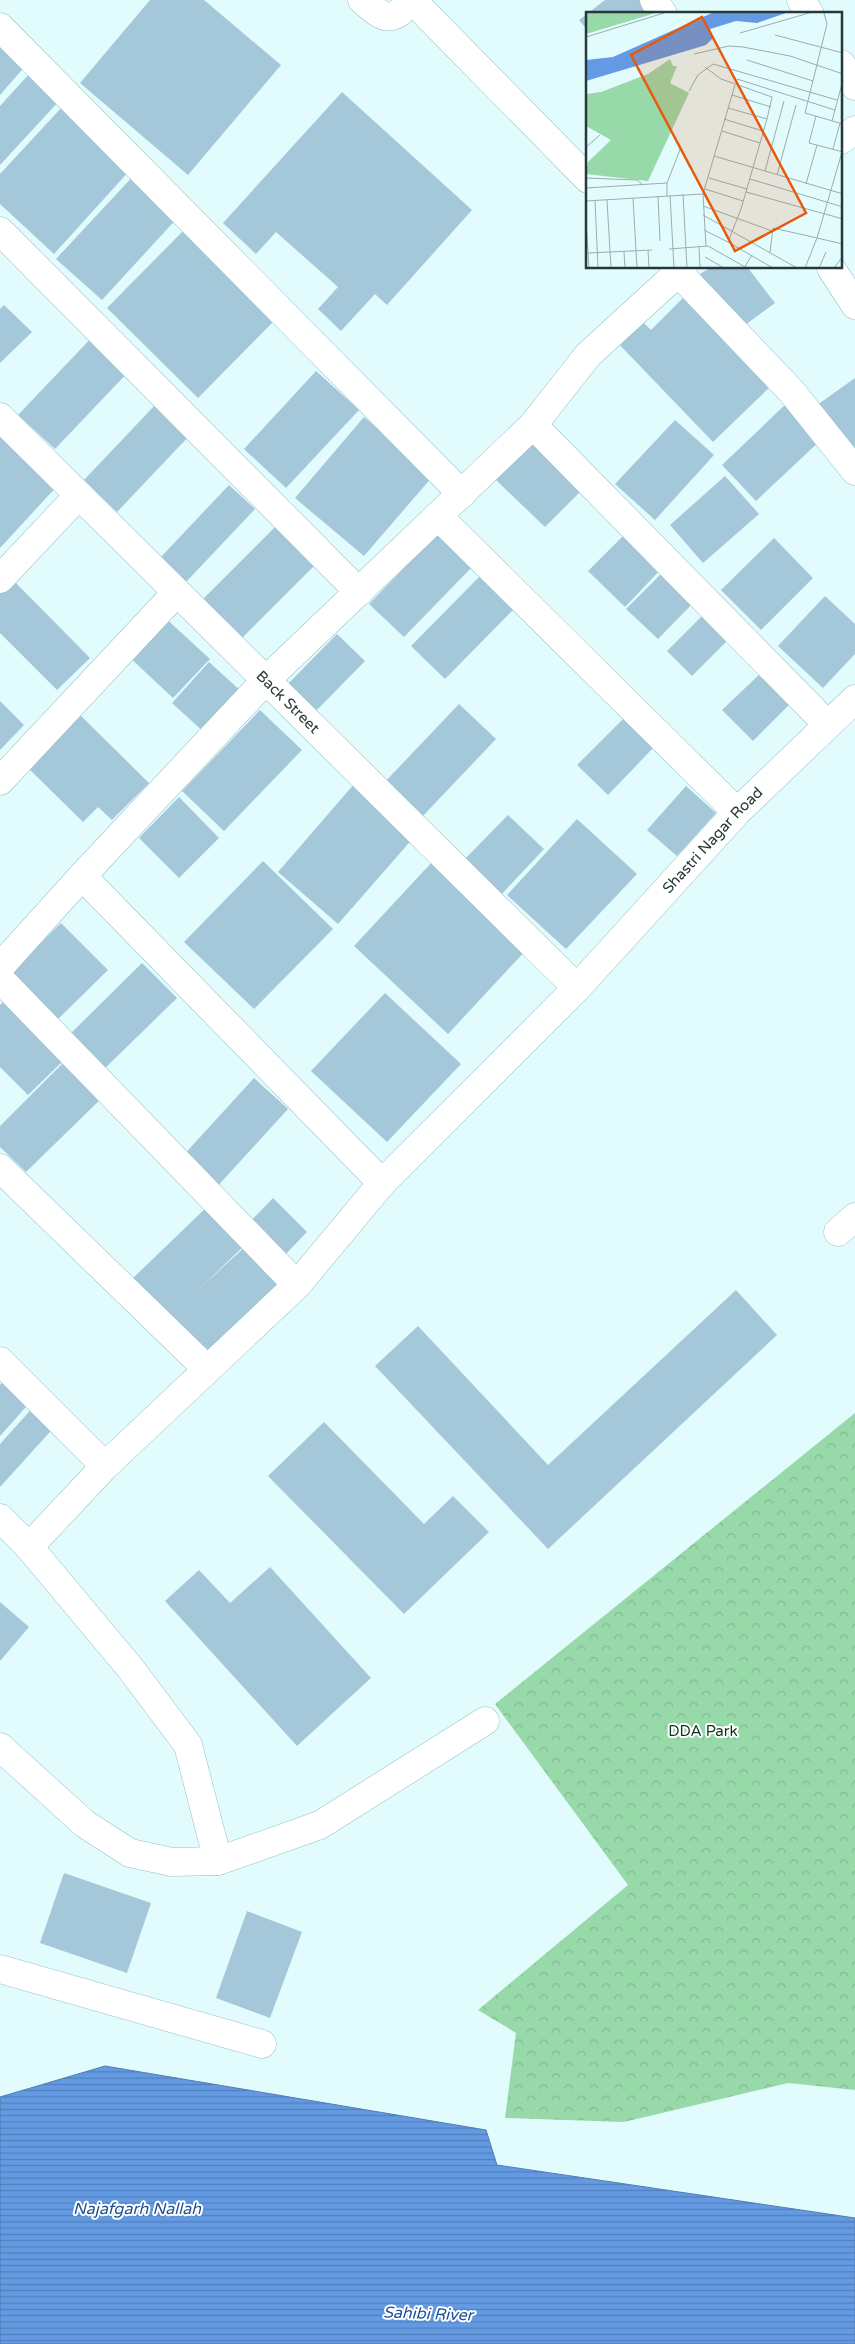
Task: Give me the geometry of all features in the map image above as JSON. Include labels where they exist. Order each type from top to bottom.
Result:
[{"type":"street","points":[[362,0],[379,15],[390,18],[400,14],[412,0],[586,177]]},
{"type":"street","points":[[654,0],[662,12]]},
{"type":"street","points":[[802,0],[809,12]]},
{"type":"street","points":[[0,26],[462,494]]},
{"type":"street","points":[[842,66],[855,86]]},
{"type":"street","points":[[842,139],[855,130]]},
{"type":"street","points":[[0,232],[359,592]]},
{"type":"street","points":[[0,967],[82,876],[265,681],[533,425],[588,355],[678,269],[792,392],[855,472]]},
{"type":"street","points":[[832,269],[855,305]]},
{"type":"street","name":"Back Street","points":[[0,416],[265,681],[577,988]]},
{"type":"street","points":[[533,425],[828,725]]},
{"type":"street","points":[[0,580],[79,495]]},
{"type":"street","points":[[438,516],[737,812]]},
{"type":"street","points":[[0,781],[177,592]]},
{"type":"street","name":"Shastri Nagar Road","points":[[29,1547],[105,1466],[297,1284],[382,1183],[577,988],[737,812],[855,699]]},
{"type":"street","points":[[82,876],[382,1183]]},
{"type":"street","points":[[0,979],[297,1284]]},
{"type":"street","points":[[0,1168],[207,1369]]},
{"type":"street","points":[[0,1361],[105,1466]]},
{"type":"street","points":[[0,1518],[29,1547],[131,1669],[188,1745],[218,1862]]},
{"type":"street","points":[[0,1747],[85,1824],[130,1853],[172,1862],[218,1862],[320,1825],[485,1722]]},
{"type":"street","points":[[0,1969],[262,2044]]},
{"type":"green space","name":"DDA Park","points":[[855,1413],[855,2090],[788,2083],[624,2122],[505,2118],[516,2033],[478,2010],[628,1885],[495,1704]]},
{"type":"water","name":"Najafgarh Nallah","points":[[105,2066],[486,2130],[497,2165],[855,2218],[855,2344],[0,2344],[0,2097]]},
{"type":"building","points":[[150,0],[204,0],[281,65],[188,175],[80,83]]},
{"type":"building","points":[[605,0],[643,0],[652,12],[589,12]]},
{"type":"building","points":[[586,15],[586,29],[579,20]]},
{"type":"building","points":[[0,41],[27,64],[0,95]]},
{"type":"building","points":[[30,73],[60,100],[0,165],[0,106]]},
{"type":"building","points":[[342,92],[472,210],[387,305],[375,294],[341,331],[318,309],[338,287],[276,232],[256,254],[223,223]]},
{"type":"building","points":[[63,106],[131,169],[54,254],[0,204],[0,174]]},
{"type":"building","points":[[136,173],[181,214],[102,300],[56,259]]},
{"type":"building","points":[[185,229],[276,319],[198,398],[107,308]]},
{"type":"building","points":[[708,269],[749,269],[775,303],[741,328],[700,274]]},
{"type":"building","points":[[688,293],[774,383],[713,442],[615,340],[639,318],[651,330]]},
{"type":"building","points":[[4,305],[32,332],[0,363],[0,309]]},
{"type":"building","points":[[96,333],[132,368],[55,449],[18,415]]},
{"type":"building","points":[[316,371],[359,410],[286,488],[244,449]]},
{"type":"building","points":[[855,378],[855,453],[813,408]]},
{"type":"building","points":[[788,402],[823,438],[756,501],[722,465]]},
{"type":"building","points":[[157,403],[191,434],[117,512],[84,480]]},
{"type":"building","points":[[364,417],[433,476],[364,556],[295,498]]},
{"type":"building","points":[[675,420],[714,455],[655,520],[615,484]]},
{"type":"building","points":[[0,430],[59,484],[0,548]]},
{"type":"building","points":[[535,438],[585,487],[545,527],[495,479]]},
{"type":"building","points":[[725,476],[759,514],[703,563],[670,525]]},
{"type":"building","points":[[229,485],[255,509],[186,582],[160,558]]},
{"type":"building","points":[[281,521],[320,560],[241,639],[202,600]]},
{"type":"building","points":[[628,531],[664,566],[625,607],[588,571]]},
{"type":"building","points":[[439,532],[474,565],[404,637],[369,604]]},
{"type":"building","points":[[774,538],[813,578],[761,630],[721,590]]},
{"type":"building","points":[[665,570],[696,600],[658,639],[626,609]]},
{"type":"building","points":[[482,574],[516,607],[445,679],[411,646]]},
{"type":"building","points":[[12,579],[90,658],[57,690],[0,633],[0,591]]},
{"type":"building","points":[[825,596],[855,624],[855,654],[823,688],[778,646]]},
{"type":"building","points":[[706,612],[731,637],[692,676],[667,651]]},
{"type":"building","points":[[162,615],[210,659],[173,698],[126,654]]},
{"type":"building","points":[[337,634],[365,661],[313,714],[285,687]]},
{"type":"building","points":[[209,662],[243,693],[205,733],[172,703]]},
{"type":"building","points":[[765,669],[795,699],[753,741],[722,710]]},
{"type":"building","points":[[0,701],[24,725],[0,750]]},
{"type":"building","points":[[459,704],[496,739],[420,819],[383,784]]},
{"type":"building","points":[[73,708],[149,783],[112,820],[98,807],[83,822],[21,761]]},
{"type":"building","points":[[260,710],[302,750],[224,831],[182,791]]},
{"type":"building","points":[[625,717],[654,747],[608,795],[577,765]]},
{"type":"building","points":[[355,783],[415,836],[338,924],[278,872]]},
{"type":"building","points":[[686,786],[716,813],[677,856],[647,830]]},
{"type":"building","points":[[179,797],[219,838],[179,878],[139,838]]},
{"type":"building","points":[[508,815],[544,849],[498,898],[461,863]]},
{"type":"building","points":[[577,819],[637,874],[566,949],[507,895]]},
{"type":"building","points":[[263,861],[333,929],[254,1009],[184,942]]},
{"type":"building","points":[[433,861],[527,949],[448,1034],[354,946]]},
{"type":"building","points":[[61,923],[108,970],[51,1026],[4,979]]},
{"type":"building","points":[[142,963],[177,998],[98,1075],[63,1041]]},
{"type":"building","points":[[385,993],[461,1064],[387,1142],[311,1071]]},
{"type":"building","points":[[8,997],[67,1057],[28,1095],[0,1067],[0,1005]]},
{"type":"building","points":[[69,1057],[106,1094],[26,1172],[0,1147],[0,1126]]},
{"type":"building","points":[[254,1078],[288,1109],[214,1190],[180,1159]]},
{"type":"building","points":[[273,1198],[307,1232],[279,1261],[245,1227]]},
{"type":"building","points":[[212,1202],[249,1241],[198,1290],[249,1243],[287,1283],[205,1360],[130,1281]]},
{"type":"building","points":[[736,1290],[777,1335],[548,1549],[375,1366],[418,1326],[548,1465]]},
{"type":"building","points":[[8,1376],[33,1399],[0,1436],[0,1385]]},
{"type":"building","points":[[37,1403],[58,1423],[0,1487],[0,1444]]},
{"type":"building","points":[[324,1422],[424,1524],[453,1496],[489,1532],[404,1614],[268,1476]]},
{"type":"building","points":[[270,1567],[371,1678],[297,1746],[165,1601],[199,1570],[230,1603]]},
{"type":"building","points":[[0,1602],[29,1627],[0,1661]]},
{"type":"building","points":[[64,1873],[151,1903],[127,1973],[40,1943]]},
{"type":"building","points":[[247,1911],[302,1932],[270,2018],[216,1998]]},
{"type":"water label","name":"Sahibi River","points":[[428,2313]]}]
